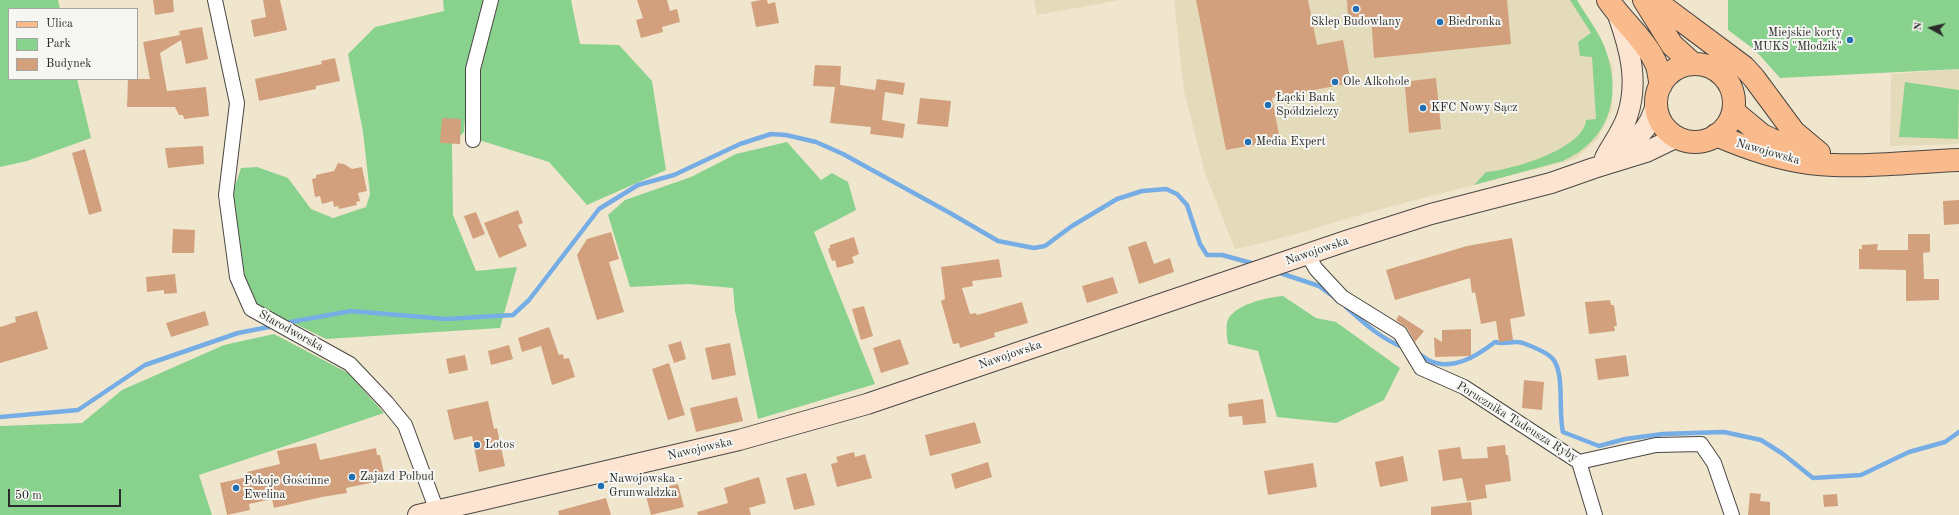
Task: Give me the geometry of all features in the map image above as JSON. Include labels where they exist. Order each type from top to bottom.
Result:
[{"type":"main road","points":[[1644,0],[1672,45],[1680,54],[1693,64]]},
{"type":"main road","points":[[1654,0],[1744,67],[1754,78],[1794,132],[1819,153]]},
{"type":"main road","points":[[1613,8],[1640,39],[1656,66],[1659,95],[1663,124],[1677,137],[1697,141],[1716,135],[1724,129],[1733,111],[1734,101],[1732,91],[1721,74],[1708,66],[1693,64],[1674,70],[1659,95]]},
{"type":"main road","name":"Nawojowska","points":[[1733,111],[1749,126],[1780,144],[1795,151],[1819,153],[1845,165]]},
{"type":"main road","name":"Nawojowska","points":[[1716,135],[1744,147],[1786,159],[1810,163],[1845,165],[1959,160]]},
{"type":"street","name":"Starodworska","points":[[215,0],[237,103],[226,195],[238,277],[251,309],[350,364],[405,425],[437,511]]},
{"type":"street","points":[[473,140],[473,69],[491,0]]},
{"type":"street","points":[[1599,163],[1627,118],[1632,93],[1632,58],[1613,8]]},
{"type":"street","name":"Nawojowska","points":[[1599,163],[1643,133],[1653,118],[1659,95]]},
{"type":"street","name":"Nawojowska","points":[[418,515],[437,511],[486,508],[867,404],[1307,254],[1431,214],[1551,183],[1599,163],[1646,152],[1677,137]]},
{"type":"street","name":"Porucznika Tadeusza Ryby","points":[[1307,254],[1316,269],[1342,297],[1400,333],[1413,357],[1421,368],[1464,387],[1579,462],[1656,445],[1701,444],[1714,463],[1732,515]]},
{"type":"street","points":[[1579,462],[1595,515]]},
{"type":"shaded area","points":[[1034,0],[1120,0],[1037,15]]},
{"type":"shaded area","points":[[1174,0],[1577,0],[1613,67],[1612,110],[1598,139],[1575,159],[1381,209],[1271,241],[1235,249],[1205,173],[1184,91]]},
{"type":"shaded area","points":[[1959,69],[1959,144],[1890,146],[1891,74]]},
{"type":"green space","points":[[0,0],[58,0],[60,8],[8,8],[8,80],[77,80],[91,138],[27,161],[0,167]]},
{"type":"green space","points":[[443,0],[484,0],[470,54],[464,132],[452,144],[453,215],[476,271],[517,267],[500,328],[326,339],[255,304],[242,275],[232,209],[235,186],[241,168],[257,167],[288,178],[311,209],[333,218],[366,207],[370,194],[363,132],[348,54],[375,27],[444,11]]},
{"type":"green space","points":[[499,0],[571,0],[580,44],[619,45],[652,81],[666,170],[587,205],[549,162],[479,140],[479,94],[482,58],[485,41]]},
{"type":"green space","points":[[1570,0],[1577,0],[1597,32],[1604,45],[1611,68],[1612,100],[1608,115],[1601,129],[1579,152],[1563,161],[1474,185],[1486,172],[1512,167],[1545,156],[1560,149],[1573,140],[1582,130],[1586,120],[1596,119],[1592,57],[1580,56],[1578,42],[1591,33]]},
{"type":"green space","name":"Miejskie korty MUKS \"Młodzik\"","points":[[1728,0],[1959,0],[1959,69],[1780,78],[1755,50],[1728,30]]},
{"type":"green space","points":[[1905,82],[1959,90],[1958,139],[1899,137]]},
{"type":"green space","points":[[787,142],[821,180],[832,173],[848,182],[856,210],[814,232],[875,384],[758,419],[735,311],[733,288],[688,284],[630,287],[608,215],[625,200],[691,177],[736,154]]},
{"type":"green space","points":[[1283,296],[1316,318],[1336,322],[1400,368],[1384,400],[1336,423],[1277,417],[1258,351],[1228,344],[1227,323],[1235,311],[1242,307],[1260,300]]},
{"type":"green space","points":[[274,334],[348,373],[384,413],[199,475],[212,515],[0,515],[0,426],[82,423],[122,390],[224,345]]},
{"type":"building","points":[[153,0],[173,0],[174,12],[155,15]]},
{"type":"building","points":[[263,0],[280,0],[287,30],[254,37],[251,20],[266,17]]},
{"type":"building","points":[[637,0],[667,0],[670,11],[677,9],[680,22],[662,27],[663,32],[641,38],[636,20],[643,18]]},
{"type":"building","points":[[767,0],[768,4],[775,2],[779,23],[756,27],[751,2]]},
{"type":"building","points":[[1196,0],[1308,0],[1317,45],[1343,40],[1351,83],[1272,98],[1280,140],[1226,150]]},
{"type":"building","name":"Biedronka","points":[[1347,0],[1507,0],[1511,44],[1374,58],[1371,17],[1348,19]]},
{"type":"building","points":[[202,27],[208,59],[186,64],[181,40],[160,53],[167,91],[206,87],[209,116],[184,119],[183,115],[179,115],[175,107],[127,107],[128,80],[150,79],[143,42],[180,35],[179,31]]},
{"type":"building","points":[[335,58],[340,81],[316,86],[316,89],[259,101],[255,79],[322,64],[321,61]]},
{"type":"building","points":[[815,65],[841,66],[840,85],[875,90],[877,79],[905,83],[903,95],[885,92],[882,120],[905,124],[903,138],[870,134],[871,127],[830,123],[835,87],[813,86]]},
{"type":"building","name":"KFC Nowy Sącz","points":[[1436,78],[1441,129],[1409,133],[1405,87],[1411,87],[1411,81]]},
{"type":"building","points":[[920,98],[951,101],[948,127],[917,124]]},
{"type":"building","points":[[442,118],[461,119],[460,144],[440,143]]},
{"type":"building","points":[[203,146],[204,164],[168,168],[165,148]]},
{"type":"building","points":[[85,149],[102,211],[89,215],[72,153]]},
{"type":"building","points":[[338,163],[344,164],[352,169],[362,167],[367,191],[358,193],[360,201],[356,202],[357,205],[339,209],[338,206],[334,207],[333,201],[322,204],[320,196],[315,197],[312,179],[316,178],[316,175],[334,171]]},
{"type":"building","points":[[1959,200],[1959,224],[1944,225],[1943,201]]},
{"type":"building","points":[[518,210],[523,223],[518,225],[527,246],[499,258],[484,223]]},
{"type":"building","points":[[476,212],[485,234],[473,239],[464,216]]},
{"type":"building","points":[[173,229],[195,230],[194,253],[172,253]]},
{"type":"building","points":[[611,232],[619,259],[609,262],[624,312],[597,320],[577,255],[587,239]]},
{"type":"building","points":[[1908,234],[1930,234],[1930,252],[1923,253],[1924,279],[1939,279],[1939,300],[1906,301],[1906,270],[1859,269],[1859,249],[1862,249],[1862,245],[1878,244],[1877,250],[1908,250]]},
{"type":"building","points":[[854,237],[859,254],[852,257],[854,263],[837,268],[835,260],[832,261],[828,249],[830,248],[830,245]]},
{"type":"building","points":[[1512,238],[1525,316],[1510,319],[1513,340],[1499,342],[1496,321],[1481,324],[1475,292],[1472,293],[1470,278],[1395,300],[1386,270],[1467,246]]},
{"type":"building","points":[[1146,241],[1154,264],[1170,258],[1174,272],[1139,284],[1128,247]]},
{"type":"building","points":[[999,259],[1002,277],[972,281],[973,286],[962,288],[970,314],[976,313],[977,315],[1022,302],[1028,323],[994,333],[995,337],[960,348],[959,343],[953,344],[941,301],[945,299],[941,267]]},
{"type":"building","points":[[175,274],[177,293],[164,294],[164,290],[147,292],[146,277]]},
{"type":"building","points":[[1113,277],[1118,293],[1087,303],[1082,286]]},
{"type":"building","points":[[1610,300],[1611,305],[1614,305],[1617,326],[1614,326],[1615,331],[1589,334],[1585,302]]},
{"type":"building","points":[[864,306],[873,336],[861,340],[852,309]]},
{"type":"building","points":[[37,311],[48,349],[0,363],[0,327],[16,322],[15,317]]},
{"type":"building","points":[[205,311],[209,325],[171,337],[166,323]]},
{"type":"building","points":[[1399,315],[1424,331],[1415,342],[1407,328],[1396,320]]},
{"type":"building","points":[[549,327],[559,355],[563,354],[564,359],[569,358],[575,377],[552,385],[541,346],[522,352],[518,338]]},
{"type":"building","points":[[1471,329],[1471,356],[1435,357],[1434,337],[1442,342],[1442,330]]},
{"type":"building","points":[[900,339],[909,364],[881,373],[873,348]]},
{"type":"building","points":[[681,341],[686,359],[674,363],[668,345]]},
{"type":"building","points":[[730,343],[736,375],[712,380],[705,348]]},
{"type":"building","points":[[509,345],[513,359],[491,365],[488,351]]},
{"type":"building","points":[[465,355],[468,370],[449,374],[446,359]]},
{"type":"building","points":[[1626,355],[1629,376],[1598,380],[1595,359]]},
{"type":"building","points":[[669,363],[685,415],[668,420],[652,369]]},
{"type":"building","points":[[1524,380],[1544,382],[1542,410],[1522,408]]},
{"type":"building","points":[[737,397],[743,421],[696,432],[690,408]]},
{"type":"building","points":[[1263,399],[1266,423],[1243,425],[1242,416],[1229,417],[1228,404]]},
{"type":"building","points":[[488,401],[494,429],[497,428],[505,466],[479,472],[472,436],[454,440],[447,410]]},
{"type":"building","points":[[975,422],[981,443],[930,456],[925,435]]},
{"type":"building","points":[[316,443],[320,460],[376,448],[377,455],[380,455],[385,477],[374,479],[375,482],[346,488],[347,493],[274,508],[272,499],[249,504],[250,510],[227,515],[220,483],[248,477],[247,472],[280,464],[277,451]]},
{"type":"building","points":[[1505,445],[1506,455],[1508,455],[1511,481],[1485,485],[1487,498],[1467,501],[1462,478],[1443,481],[1438,450],[1460,447],[1462,459],[1488,458],[1487,447]]},
{"type":"building","points":[[854,452],[855,457],[865,454],[872,478],[837,487],[831,464],[838,462],[836,457]]},
{"type":"building","points":[[1403,456],[1408,481],[1380,487],[1375,462]]},
{"type":"building","points":[[988,462],[992,477],[955,489],[951,474]]},
{"type":"building","points":[[1313,463],[1317,487],[1268,495],[1264,471]]},
{"type":"building","points":[[806,473],[815,505],[794,510],[786,478]]},
{"type":"building","points":[[759,477],[766,503],[749,508],[751,515],[698,515],[697,512],[728,503],[724,488]]},
{"type":"building","points":[[678,484],[684,507],[651,515],[645,492]]},
{"type":"building","points":[[1750,493],[1761,494],[1760,501],[1770,502],[1770,515],[1748,515]]},
{"type":"building","points":[[1837,494],[1838,506],[1824,507],[1823,495]]},
{"type":"building","points":[[606,498],[611,515],[559,515],[558,511]]},
{"type":"building","points":[[1471,502],[1472,515],[1431,515],[1431,507]]},
{"type":"waterway","points":[[285,323],[351,311],[446,319],[513,315],[529,300],[599,209],[638,185],[674,175],[740,144],[771,134],[786,135],[816,142],[843,154],[998,241],[1034,248],[1045,246],[1072,226],[1117,199],[1142,191],[1166,189],[1177,194],[1187,205],[1200,244],[1207,255],[1222,255],[1255,264]]},
{"type":"waterway","points":[[1277,272],[1319,286],[1334,297]]},
{"type":"waterway","points":[[1346,307],[1366,325],[1388,340],[1405,348]]},
{"type":"waterway","points":[[0,417],[78,410],[145,365],[238,333],[274,326]]},
{"type":"waterway","points":[[1417,353],[1428,360],[1446,364],[1464,361],[1495,342],[1523,343],[1547,354],[1553,359],[1557,366],[1560,383],[1563,432],[1599,446],[1625,439],[1663,434],[1724,432],[1761,440],[1783,454],[1813,478],[1861,475],[1909,452],[1945,442],[1959,432]]},
{"type":"place","name":"Sklep Budowlany","points":[[1356,9]]},
{"type":"place","name":"Biedronka","points":[[1440,22]]},
{"type":"place","name":"Miejskie korty MUKS \"Młodzik\"","points":[[1850,40]]},
{"type":"place","name":"Ole Alkohole","points":[[1335,82]]},
{"type":"place","name":"Łącki Bank Spółdzielczy","points":[[1268,105]]},
{"type":"place","name":"KFC Nowy Sącz","points":[[1423,108]]},
{"type":"place","name":"Media Expert","points":[[1248,142]]},
{"type":"place","name":"Lotos","points":[[477,445]]},
{"type":"place","name":"Zajazd Polbud","points":[[352,477]]},
{"type":"place","name":"Nawojowska - Grunwaldzka","points":[[601,486]]},
{"type":"place","name":"Pokoje Gościnne Ewelina","points":[[236,488]]}]
